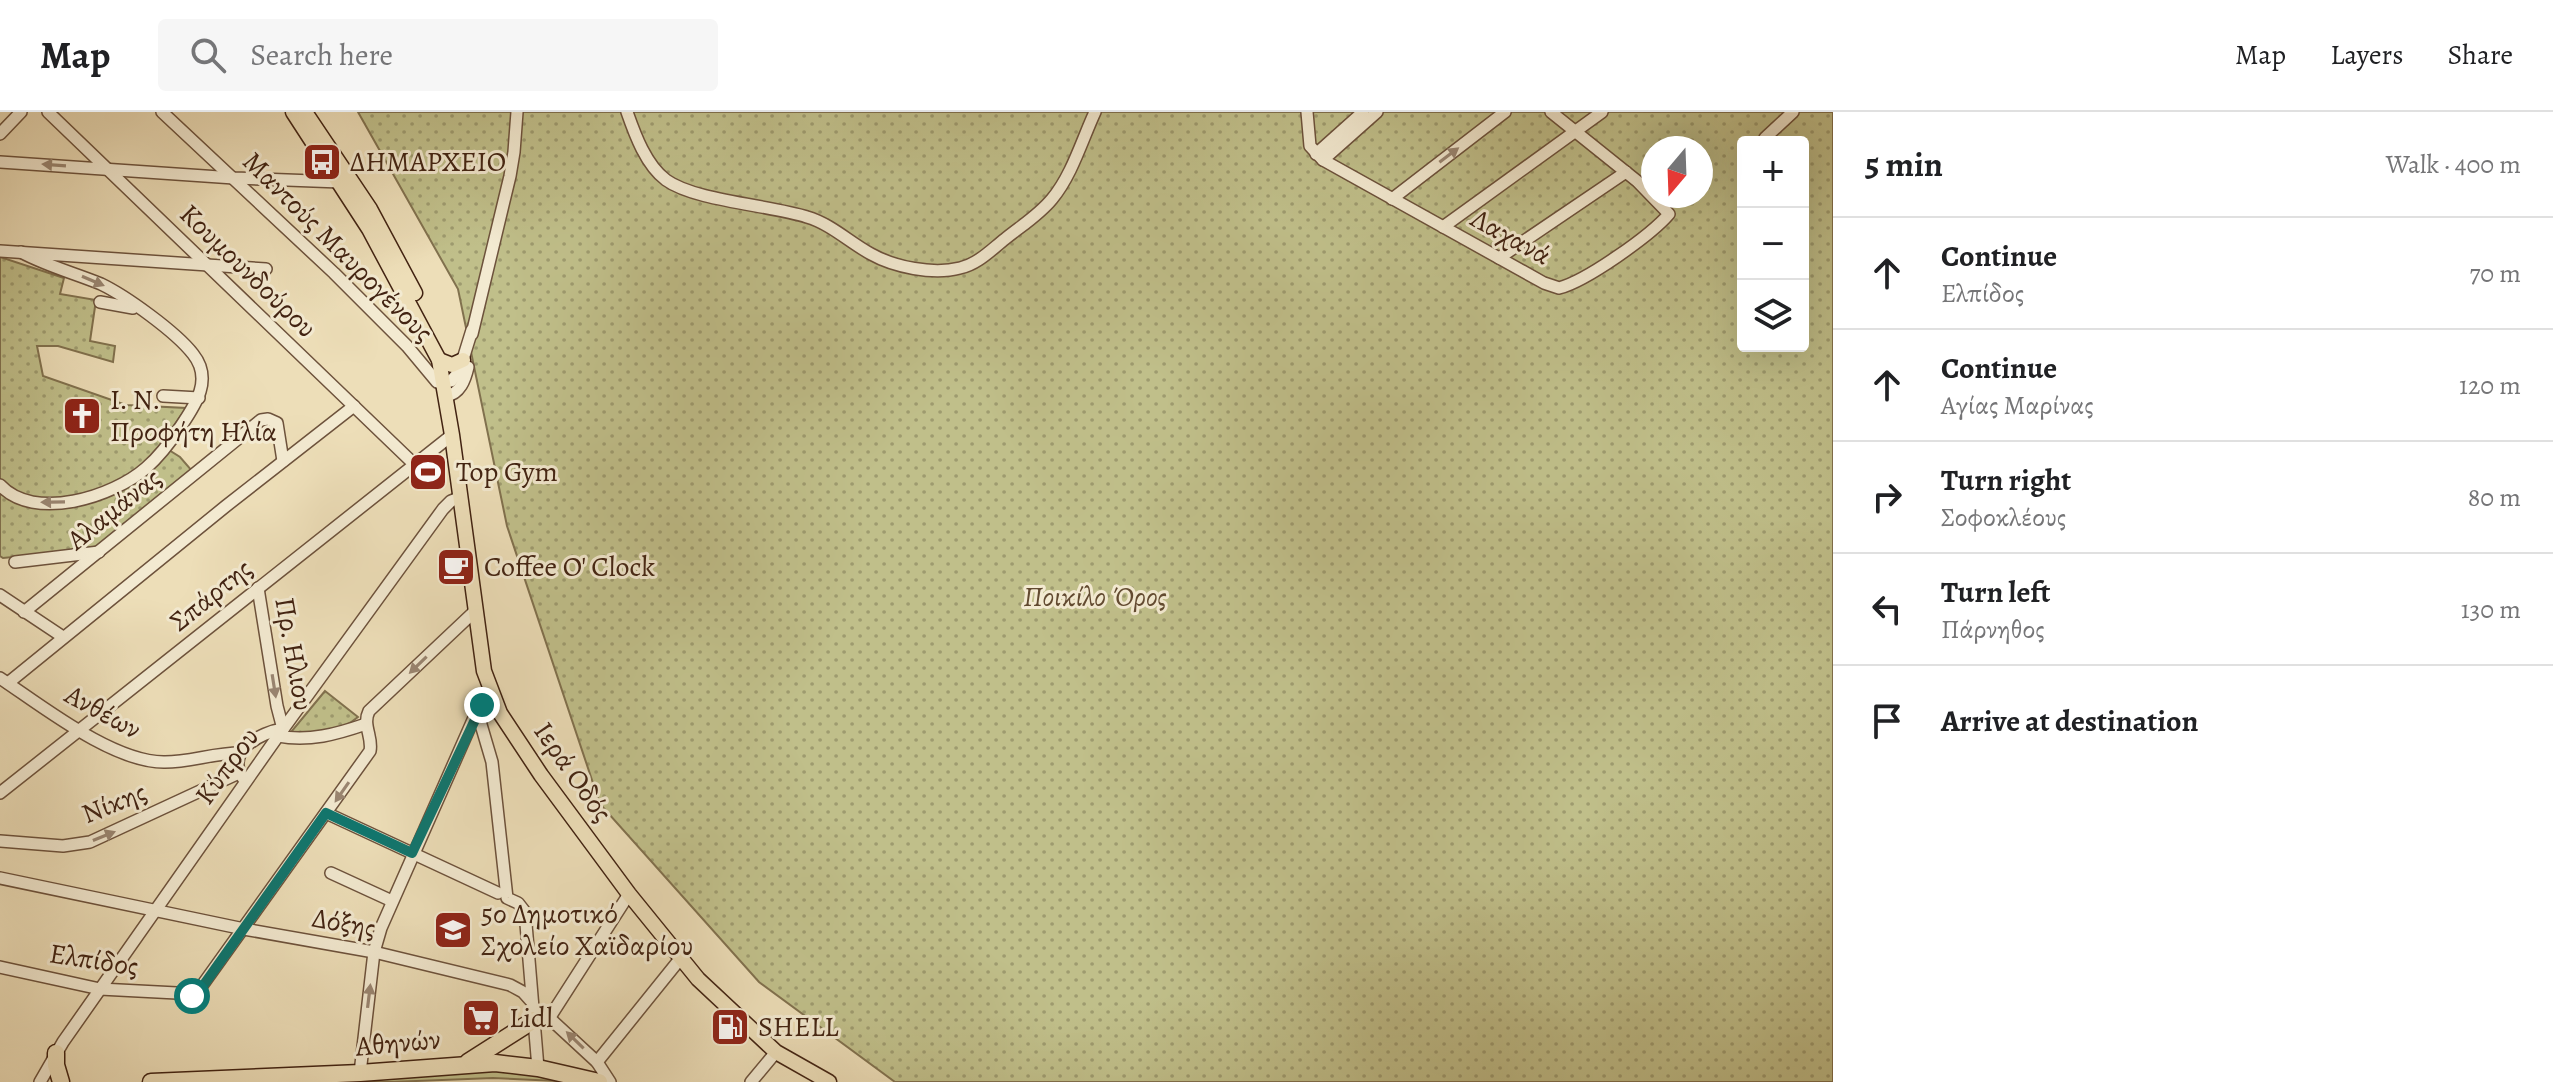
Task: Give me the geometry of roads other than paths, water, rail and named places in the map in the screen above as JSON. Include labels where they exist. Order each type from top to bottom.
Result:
[{"type":"highway","points":[[466,1063],[537,1011]]},
{"type":"highway","points":[[59,1047],[56,1065],[61,1082]]},
{"type":"highway","name":"Αθηνών","points":[[151,1082],[360,1073],[466,1063],[538,1068],[599,1082]]},
{"type":"main road","name":"Ιερά Οδός","points":[[293,112],[369,229],[438,357]]},
{"type":"main road","name":"Ιερά Οδός","points":[[305,112],[370,209],[395,253],[433,337],[452,435],[484,671],[492,696],[541,775],[680,959],[776,1052],[829,1082]]},
{"type":"main road","points":[[438,357],[452,365],[463,360]]},
{"type":"street","points":[[0,134],[21,112]]},
{"type":"street","name":"Κουμουνδούρου","points":[[48,112],[414,464]]},
{"type":"street","name":"Μαντούς Μαυρογένους","points":[[162,112],[407,346],[445,390]]},
{"type":"street","points":[[472,330],[470,361],[464,380],[455,394],[445,390],[456,377],[472,330],[510,176],[517,112]]},
{"type":"street","points":[[627,112],[647,158],[662,178],[672,184],[806,216],[887,261],[944,270],[959,269],[980,259],[1044,207],[1062,184],[1095,112]]},
{"type":"street","points":[[1307,112],[1310,146],[1320,157]]},
{"type":"street","points":[[1320,157],[1363,112]]},
{"type":"street","points":[[1320,157],[1377,112]]},
{"type":"street","points":[[1392,199],[1505,112]]},
{"type":"street","points":[[1499,258],[1626,172],[1551,112]]},
{"type":"street","points":[[1443,227],[1602,112]]},
{"type":"street","points":[[1767,136],[1793,112]]},
{"type":"street","name":"Λαχανά","points":[[1320,157],[1551,287],[1567,286],[1626,248],[1669,214],[1626,172]]},
{"type":"street","points":[[0,162],[340,182]]},
{"type":"street","points":[[0,251],[266,269]]},
{"type":"street","points":[[0,485],[13,496],[40,503],[63,503],[107,492],[133,478],[158,457],[199,398],[201,367],[180,339],[110,289],[40,263],[21,252]]},
{"type":"street","points":[[100,302],[141,310]]},
{"type":"street","points":[[163,396],[199,398]]},
{"type":"street","points":[[4,681],[354,406]]},
{"type":"street","name":"Αλαμάνας","points":[[24,612],[261,420],[273,421],[280,429],[283,461]]},
{"type":"street","name":"Σπάρτης","points":[[0,793],[452,435]]},
{"type":"street","name":"Κύπρου","points":[[39,1082],[59,1047],[243,777],[280,733],[447,505],[461,497]]},
{"type":"street","points":[[436,522],[447,515],[463,514]]},
{"type":"street","points":[[15,562],[99,552]]},
{"type":"street","name":"Πρ. Ηλιου","points":[[258,588],[280,733]]},
{"type":"street","points":[[0,595],[63,637]]},
{"type":"street","points":[[244,929],[370,751],[371,739],[366,724],[369,711],[475,611]]},
{"type":"street","name":"Ανθέων","points":[[4,681],[115,750],[149,761],[240,753],[254,740],[280,733]]},
{"type":"street","points":[[360,1073],[374,952],[412,853],[477,711],[492,696]]},
{"type":"street","points":[[477,711],[492,762],[507,898],[518,903],[525,912],[537,1011],[538,1068]]},
{"type":"street","points":[[280,733],[290,738],[333,736],[366,724]]},
{"type":"street","points":[[240,753],[243,777]]},
{"type":"street","points":[[0,776],[12,784]]},
{"type":"street","name":"Νίκης","points":[[0,841],[63,846],[90,842],[243,777]]},
{"type":"street","points":[[326,813],[498,893]]},
{"type":"street","points":[[331,873],[392,901]]},
{"type":"street","name":"Δόξης","points":[[0,878],[244,929],[374,952],[510,985],[523,992],[537,1011]]},
{"type":"street","points":[[537,1011],[629,894]]},
{"type":"street","name":"Ελπίδος","points":[[0,967],[100,989],[194,995],[244,929]]},
{"type":"street","points":[[597,1062],[680,959]]},
{"type":"street","points":[[537,1011],[597,1062],[610,1082]]},
{"type":"street","points":[[751,1082],[776,1052]]},
{"type":"place","name":"ΔΗΜΑΡΧΕΙΟ","points":[[322,162]]},
{"type":"place","name":"Ι. Ν. Προφήτη Ηλία","points":[[82,416]]},
{"type":"place","name":"Top Gym","points":[[428,472]]},
{"type":"place","name":"Coffee O' Clock","points":[[456,567]]},
{"type":"place","name":"5ο Δημοτικό Σχολείο Χαϊδαρίου","points":[[453,930]]},
{"type":"place","name":"Lidl","points":[[481,1018]]},
{"type":"place","name":"SHELL","points":[[730,1027]]},
{"type":"park label","name":"Ποικίλο Όρος","points":[[1095,597]]}]
